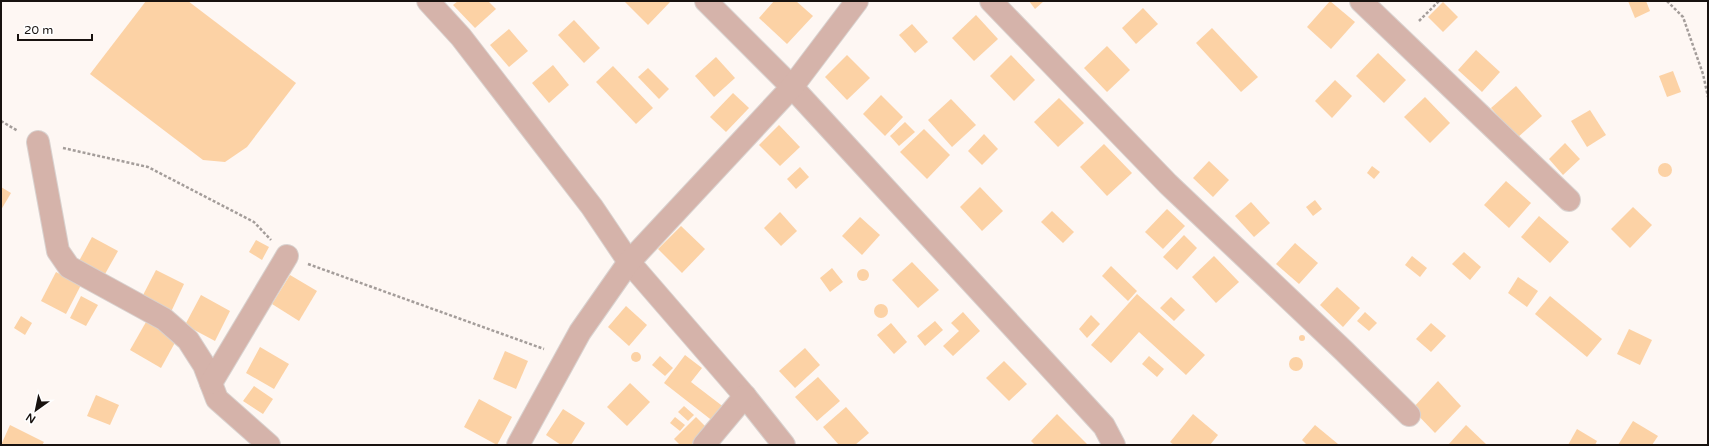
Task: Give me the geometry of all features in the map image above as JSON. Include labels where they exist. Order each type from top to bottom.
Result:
[{"type":"street","points":[[428,1],[461,37],[582,194],[630,262],[745,396],[784,445]]},
{"type":"street","points":[[706,1],[792,87],[1098,420],[1114,445]]},
{"type":"street","points":[[518,445],[580,332],[630,262],[792,87],[857,1]]},
{"type":"street","points":[[991,1],[1168,184],[1343,350],[1409,415]]},
{"type":"street","points":[[1361,1],[1569,200]]},
{"type":"street","points":[[38,142],[58,251],[69,267],[164,319],[188,340],[204,365],[217,399],[269,445]]},
{"type":"street","points":[[211,383],[287,256]]},
{"type":"street","points":[[704,445],[745,396]]},
{"type":"path","points":[[1419,21],[1438,1]]},
{"type":"path","points":[[1667,1],[1683,17],[1703,74],[1708,97]]},
{"type":"building","points":[[146,1],[188,1],[296,83],[247,147],[225,162],[203,160],[90,74]]},
{"type":"building","points":[[458,1],[488,1],[496,9],[475,28],[453,5]]},
{"type":"building","points":[[624,1],[671,1],[648,25]]},
{"type":"building","points":[[774,1],[796,1],[813,16],[787,44],[759,18]]},
{"type":"building","points":[[1029,1],[1044,1],[1035,9]]},
{"type":"building","points":[[1330,1],[1355,22],[1331,49],[1307,27]]},
{"type":"building","points":[[1628,1],[1646,1],[1650,11],[1635,18]]},
{"type":"building","points":[[1443,2],[1458,17],[1443,32],[1428,17]]},
{"type":"building","points":[[1143,8],[1158,24],[1136,44],[1122,28]]},
{"type":"building","points":[[976,15],[998,39],[974,61],[952,38]]},
{"type":"building","points":[[574,20],[600,48],[584,63],[558,35]]},
{"type":"building","points":[[912,24],[928,42],[915,53],[899,35]]},
{"type":"building","points":[[1212,28],[1258,77],[1241,92],[1196,43]]},
{"type":"building","points":[[509,29],[528,51],[509,67],[490,45]]},
{"type":"building","points":[[1107,46],[1130,70],[1107,92],[1084,68]]},
{"type":"building","points":[[1476,50],[1500,72],[1482,92],[1458,70]]},
{"type":"building","points":[[1378,53],[1406,80],[1384,103],[1356,76]]},
{"type":"building","points":[[847,55],[870,78],[847,100],[825,77]]},
{"type":"building","points":[[1011,55],[1035,80],[1014,101],[990,76]]},
{"type":"building","points":[[716,57],[735,78],[714,97],[695,76]]},
{"type":"building","points":[[553,65],[569,85],[549,103],[532,83]]},
{"type":"building","points":[[613,66],[653,108],[636,124],[596,82]]},
{"type":"building","points":[[648,68],[669,89],[659,99],[638,77]]},
{"type":"building","points":[[1673,71],[1681,92],[1667,97],[1659,76]]},
{"type":"building","points":[[1335,80],[1352,96],[1332,118],[1315,101]]},
{"type":"building","points":[[1516,86],[1542,116],[1517,138],[1491,108]]},
{"type":"building","points":[[733,93],[749,108],[726,132],[710,117]]},
{"type":"building","points":[[881,95],[903,117],[885,136],[863,114]]},
{"type":"building","points":[[1425,97],[1450,123],[1430,143],[1404,117]]},
{"type":"building","points":[[1059,98],[1084,123],[1058,147],[1034,122]]},
{"type":"building","points":[[951,99],[976,125],[952,147],[928,120]]},
{"type":"building","points":[[1590,110],[1606,135],[1587,147],[1571,121]]},
{"type":"building","points":[[905,122],[915,132],[899,146],[890,136]]},
{"type":"building","points":[[779,125],[800,147],[780,166],[759,145]]},
{"type":"building","points":[[924,129],[950,155],[927,179],[900,152]]},
{"type":"building","points":[[984,134],[998,149],[982,165],[968,151]]},
{"type":"building","points":[[1565,143],[1580,159],[1563,175],[1549,159]]},
{"type":"building","points":[[1104,144],[1132,173],[1107,196],[1080,167]]},
{"type":"building","points":[[1209,161],[1229,180],[1213,197],[1193,178]]},
{"type":"building","points":[[1662,163],[1668,163],[1672,167],[1672,173],[1668,177],[1662,177],[1658,173],[1658,167]]},
{"type":"building","points":[[1372,166],[1380,172],[1374,179],[1367,173]]},
{"type":"building","points":[[800,167],[809,177],[796,189],[787,179]]},
{"type":"building","points":[[1506,181],[1531,203],[1509,228],[1484,205]]},
{"type":"building","points":[[1,187],[11,193],[1,210]]},
{"type":"building","points":[[980,187],[1003,211],[982,231],[960,207]]},
{"type":"building","points":[[1315,200],[1322,209],[1313,216],[1306,207]]},
{"type":"building","points":[[1251,202],[1270,223],[1254,237],[1235,216]]},
{"type":"building","points":[[1633,207],[1652,225],[1630,248],[1611,229]]},
{"type":"building","points":[[1167,209],[1185,226],[1163,249],[1145,232]]},
{"type":"building","points":[[1052,211],[1074,232],[1063,243],[1041,222]]},
{"type":"building","points":[[780,212],[797,231],[781,246],[764,228]]},
{"type":"building","points":[[1539,216],[1569,242],[1550,263],[1521,237]]},
{"type":"building","points":[[860,217],[880,235],[862,255],[842,236]]},
{"type":"building","points":[[681,226],[705,249],[682,273],[658,249]]},
{"type":"building","points":[[1184,235],[1197,248],[1177,270],[1163,257]]},
{"type":"building","points":[[92,237],[118,251],[105,274],[79,261]]},
{"type":"building","points":[[256,240],[269,247],[262,260],[249,252]]},
{"type":"building","points":[[1295,243],[1318,263],[1299,284],[1276,264]]},
{"type":"building","points":[[1464,252],[1481,267],[1470,280],[1452,264]]},
{"type":"building","points":[[1214,256],[1239,282],[1216,303],[1192,277]]},
{"type":"building","points":[[1412,256],[1427,268],[1420,277],[1405,265]]},
{"type":"building","points":[[912,262],[939,290],[918,308],[892,280]]},
{"type":"building","points":[[1111,266],[1137,291],[1128,301],[1102,276]]},
{"type":"building","points":[[832,268],[843,282],[830,292],[820,278]]},
{"type":"building","points":[[865,269],[868,270],[868,280],[861,281],[858,280],[857,273],[858,270]]},
{"type":"building","points":[[156,270],[184,284],[171,312],[142,297]]},
{"type":"building","points":[[56,272],[81,285],[66,314],[41,301]]},
{"type":"building","points":[[290,275],[317,291],[299,321],[272,304]]},
{"type":"building","points":[[1518,277],[1538,291],[1527,307],[1508,293]]},
{"type":"building","points":[[1337,287],[1360,308],[1343,327],[1320,305]]},
{"type":"building","points":[[1137,294],[1205,355],[1186,375],[1139,332],[1111,363],[1091,345]]},
{"type":"building","points":[[201,295],[230,311],[215,341],[185,325]]},
{"type":"building","points":[[81,296],[98,305],[86,326],[70,318]]},
{"type":"building","points":[[1550,296],[1602,339],[1587,357],[1535,314]]},
{"type":"building","points":[[1171,297],[1185,310],[1174,321],[1160,308]]},
{"type":"building","points":[[881,304],[886,306],[888,311],[886,316],[881,318],[876,316],[874,311],[876,306]]},
{"type":"building","points":[[626,306],[647,325],[629,346],[608,327]]},
{"type":"building","points":[[963,312],[980,331],[953,356],[943,346],[959,331],[951,323]]},
{"type":"building","points":[[1365,312],[1377,323],[1369,331],[1357,321]]},
{"type":"building","points":[[1091,315],[1100,324],[1087,338],[1079,329]]},
{"type":"building","points":[[21,316],[32,323],[25,335],[14,328]]},
{"type":"building","points":[[935,321],[943,330],[925,346],[917,336]]},
{"type":"building","points":[[146,322],[177,339],[161,368],[130,350]]},
{"type":"building","points":[[891,323],[907,342],[894,354],[877,335]]},
{"type":"building","points":[[1431,323],[1446,336],[1431,352],[1416,339]]},
{"type":"building","points":[[1629,329],[1652,340],[1640,365],[1617,354]]},
{"type":"building","points":[[1302,335],[1305,338],[1302,341],[1299,338]]},
{"type":"building","points":[[260,347],[289,364],[274,389],[246,373]]},
{"type":"building","points":[[805,348],[820,365],[795,388],[779,371]]},
{"type":"building","points":[[505,351],[528,361],[516,389],[493,379]]},
{"type":"building","points":[[634,352],[638,352],[640,353],[640,361],[634,362],[631,359],[631,355]]},
{"type":"building","points":[[685,355],[702,368],[691,382],[725,408],[714,422],[664,383]]},
{"type":"building","points":[[660,356],[673,368],[665,376],[652,365]]},
{"type":"building","points":[[1149,356],[1164,369],[1157,377],[1142,364]]},
{"type":"building","points":[[1293,357],[1299,357],[1303,361],[1303,367],[1299,371],[1293,371],[1289,367],[1289,361]]},
{"type":"building","points":[[1004,361],[1027,384],[1009,401],[986,378]]},
{"type":"building","points":[[818,377],[840,401],[817,421],[795,397]]},
{"type":"building","points":[[1438,381],[1461,406],[1435,433],[1412,409]]},
{"type":"building","points":[[630,383],[650,402],[627,426],[607,407]]},
{"type":"building","points":[[254,386],[273,399],[263,414],[243,401]]},
{"type":"building","points":[[96,395],[119,405],[110,425],[87,416]]},
{"type":"building","points":[[479,399],[512,417],[497,445],[464,427]]},
{"type":"building","points":[[684,406],[694,415],[688,421],[678,412]]},
{"type":"building","points":[[846,407],[869,433],[855,445],[839,445],[823,427]]},
{"type":"building","points":[[563,409],[585,423],[571,445],[561,445],[546,435]]},
{"type":"building","points":[[1057,414],[1087,444],[1086,445],[1035,445],[1031,441]]},
{"type":"building","points":[[1193,414],[1218,435],[1210,445],[1174,445],[1170,442]]},
{"type":"building","points":[[675,417],[685,425],[680,431],[670,423]]},
{"type":"building","points":[[696,417],[707,428],[691,445],[680,445],[674,439]]},
{"type":"building","points":[[1633,421],[1658,436],[1652,445],[1618,445]]},
{"type":"building","points":[[10,425],[44,442],[42,445],[1,445]]},
{"type":"building","points":[[1315,425],[1338,444],[1307,445],[1302,440]]},
{"type":"building","points":[[1466,425],[1487,445],[1448,445]]},
{"type":"building","points":[[1577,429],[1597,441],[1595,445],[1568,445]]}]
